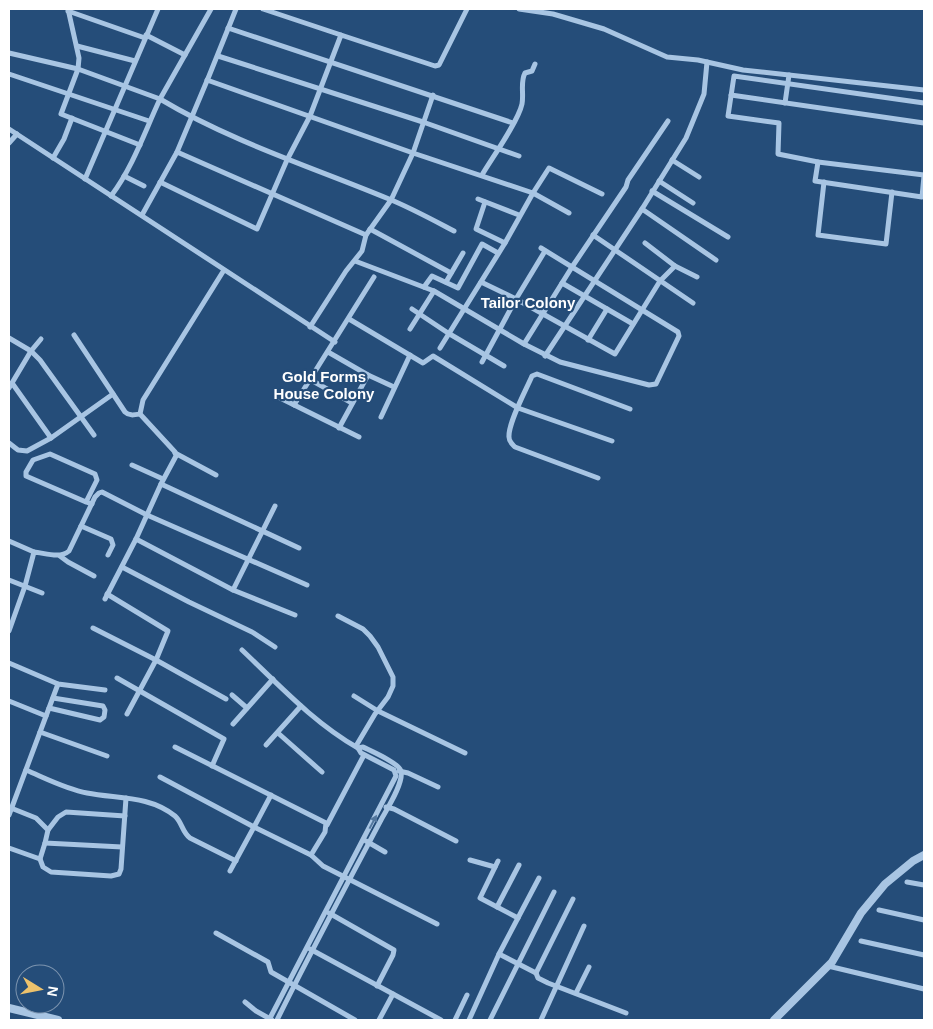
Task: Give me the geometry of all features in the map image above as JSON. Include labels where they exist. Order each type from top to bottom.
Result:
[{"type":"street","points":[[85,179],[158,9]]},
{"type":"street","points":[[112,196],[140,145],[160,98],[211,9]]},
{"type":"street","points":[[142,215],[177,152],[236,9]]},
{"type":"street","points":[[263,9],[435,66],[439,65],[468,9]]},
{"type":"street","points":[[519,9],[553,14],[604,29],[667,57],[707,62],[743,70],[924,90]]},
{"type":"street","points":[[68,10],[146,36],[185,55]]},
{"type":"street","points":[[68,10],[79,58],[78,69],[61,114],[140,145]]},
{"type":"street","points":[[228,28],[513,123]]},
{"type":"street","points":[[160,182],[256,229],[287,160],[310,116],[341,35]]},
{"type":"street","points":[[77,46],[135,62]]},
{"type":"street","points":[[9,53],[78,69],[160,98],[192,118],[287,160],[391,200],[454,231]]},
{"type":"street","points":[[218,56],[321,88],[519,156]]},
{"type":"street","points":[[545,356],[593,280],[642,209],[686,138],[704,94],[707,62]]},
{"type":"street","points":[[482,175],[513,123],[522,104],[523,77],[525,73],[532,71],[535,64]]},
{"type":"street","points":[[9,74],[149,121]]},
{"type":"street","points":[[785,103],[789,75]]},
{"type":"street","points":[[818,162],[815,181],[922,197],[924,176],[818,162],[778,154],[779,123],[728,116],[734,76],[924,103]]},
{"type":"street","points":[[207,80],[413,153],[533,192],[568,213]]},
{"type":"street","points":[[310,327],[364,247],[366,235],[391,200],[413,153],[433,95]]},
{"type":"street","points":[[731,95],[924,123]]},
{"type":"street","points":[[53,158],[64,139],[72,118]]},
{"type":"street","points":[[524,344],[562,282],[626,187],[634,170],[668,121]]},
{"type":"street","points":[[9,129],[334,342]]},
{"type":"street","points":[[9,143],[17,134]]},
{"type":"street","points":[[177,152],[366,235]]},
{"type":"street","points":[[672,160],[699,176]]},
{"type":"street","points":[[440,348],[549,168],[602,194]]},
{"type":"street","points":[[124,176],[144,186]]},
{"type":"street","points":[[659,181],[692,203]]},
{"type":"street","points":[[824,182],[818,235],[886,244],[892,192]]},
{"type":"street","points":[[652,191],[728,238]]},
{"type":"street","points":[[478,200],[519,215]]},
{"type":"street","points":[[485,202],[476,229],[505,243]]},
{"type":"street","points":[[642,209],[716,260]]},
{"type":"street","points":[[370,229],[451,273]]},
{"type":"street","points":[[593,235],[692,303]]},
{"type":"street","points":[[645,243],[675,266],[697,277]]},
{"type":"street","points":[[424,287],[431,276],[435,276],[458,288],[482,244],[498,253]]},
{"type":"street","points":[[355,261],[434,291],[464,309],[499,329],[545,356],[560,362],[654,385],[679,334],[543,250],[499,329],[482,362]]},
{"type":"street","points":[[446,282],[463,253]]},
{"type":"street","points":[[481,282],[516,299],[615,354],[660,281],[675,266]]},
{"type":"street","points":[[140,414],[143,400],[224,270]]},
{"type":"street","points":[[294,405],[374,278]]},
{"type":"street","points":[[562,282],[633,324]]},
{"type":"street","points":[[410,329],[434,291]]},
{"type":"street","points":[[412,309],[504,366]]},
{"type":"street","points":[[588,340],[606,309]]},
{"type":"street","points":[[349,319],[423,363],[433,356],[518,408],[612,441]]},
{"type":"street","points":[[74,335],[127,415],[140,414]]},
{"type":"street","points":[[9,338],[31,351],[40,360],[79,417],[94,435]]},
{"type":"street","points":[[42,339],[31,351],[11,381],[51,438]]},
{"type":"street","points":[[328,352],[368,375],[394,387]]},
{"type":"street","points":[[381,417],[410,355]]},
{"type":"street","points":[[598,478],[515,447],[510,443],[508,437],[532,376],[537,374],[630,409]]},
{"type":"street","points":[[339,428],[368,375]]},
{"type":"street","points":[[311,380],[352,403]]},
{"type":"street","points":[[9,443],[18,450],[27,451],[51,438],[113,394]]},
{"type":"street","points":[[278,396],[359,437]]},
{"type":"street","points":[[140,414],[174,452],[216,475]]},
{"type":"street","points":[[127,714],[156,660],[168,631],[106,596],[136,539],[162,482],[175,460],[174,452]]},
{"type":"street","points":[[9,541],[34,552],[60,556],[66,554],[81,526],[89,503],[97,480],[96,474],[50,454],[33,460],[26,472],[26,476],[89,503]]},
{"type":"street","points":[[132,466],[263,532],[299,548]]},
{"type":"street","points":[[89,503],[102,492],[307,585]]},
{"type":"street","points":[[233,590],[275,506]]},
{"type":"street","points":[[81,526],[111,539],[113,545],[108,555]]},
{"type":"street","points":[[136,539],[233,590],[295,615]]},
{"type":"street","points":[[9,631],[11,620],[25,586],[34,552]]},
{"type":"street","points":[[60,556],[94,576]]},
{"type":"street","points":[[122,567],[252,632],[276,647]]},
{"type":"street","points":[[9,580],[42,593]]},
{"type":"street","points":[[338,616],[363,629],[370,636],[378,647],[393,677],[393,686],[388,697],[378,710],[357,747]]},
{"type":"street","points":[[93,628],[226,699]]},
{"type":"street","points":[[242,650],[301,706],[330,731],[357,747],[361,753],[398,772],[415,776],[438,788]]},
{"type":"street","points":[[9,663],[58,684],[105,690]]},
{"type":"street","points":[[117,678],[224,739],[212,766]]},
{"type":"street","points":[[233,724],[273,679]]},
{"type":"street","points":[[9,815],[58,684]]},
{"type":"street","points":[[232,695],[247,708]]},
{"type":"street","points":[[354,696],[465,753]]},
{"type":"street","points":[[49,708],[100,720],[104,718],[105,710],[103,706],[53,698]]},
{"type":"street","points":[[9,701],[46,716]]},
{"type":"street","points":[[266,746],[301,706]]},
{"type":"street","points":[[40,732],[107,756]]},
{"type":"street","points":[[278,732],[322,772]]},
{"type":"street","points":[[175,747],[317,817],[326,823],[326,826]]},
{"type":"street","points":[[245,1002],[271,1020],[347,878],[388,807],[400,780],[399,767],[364,747],[357,747]]},
{"type":"street","points":[[311,855],[325,832],[326,826],[364,755]]},
{"type":"street","points":[[26,770],[86,793],[149,801],[176,816],[185,834],[190,838],[236,861]]},
{"type":"street","points":[[347,878],[363,839],[398,772]]},
{"type":"street","points":[[160,777],[311,855],[323,866],[437,924]]},
{"type":"street","points":[[230,871],[271,795]]},
{"type":"street","points":[[125,816],[66,812],[58,817],[48,830],[40,859],[43,868],[51,872],[111,876],[119,874],[121,869],[122,846],[125,816],[126,798]]},
{"type":"street","points":[[381,806],[388,807],[456,841]]},
{"type":"street","points":[[11,808],[36,818],[48,830]]},
{"type":"street","points":[[363,839],[385,852]]},
{"type":"street","points":[[45,842],[122,846]]},
{"type":"street","points":[[9,848],[40,859]]},
{"type":"street","points":[[774,1020],[828,966],[861,914],[885,884],[913,861],[924,855]]},
{"type":"street","points":[[470,860],[495,867]]},
{"type":"street","points":[[498,861],[480,898],[518,918]]},
{"type":"street","points":[[497,908],[518,865]]},
{"type":"street","points":[[469,1020],[499,954],[539,878]]},
{"type":"street","points":[[907,882],[924,886]]},
{"type":"street","points":[[490,1020],[554,892]]},
{"type":"street","points":[[536,973],[572,899]]},
{"type":"street","points":[[879,910],[924,920]]},
{"type":"street","points":[[329,913],[394,950],[377,986]]},
{"type":"street","points":[[540,1020],[584,926]]},
{"type":"street","points":[[216,933],[268,962],[271,972],[355,1020]]},
{"type":"street","points":[[861,940],[924,955]]},
{"type":"street","points":[[309,949],[441,1020]]},
{"type":"street","points":[[499,954],[518,962],[536,973],[538,978],[626,1012]]},
{"type":"street","points":[[828,966],[924,989]]},
{"type":"street","points":[[576,992],[589,967]]},
{"type":"street","points":[[277,1020],[291,984]]},
{"type":"street","points":[[379,1020],[393,994]]},
{"type":"street","points":[[455,1020],[467,995]]},
{"type":"street","points":[[9,1008],[58,1020]]},
{"type":"district","name":"Tailor Colony","points":[[528,302]]},
{"type":"district","name":"Gold Forms House Colony","points":[[324,384]]}]
